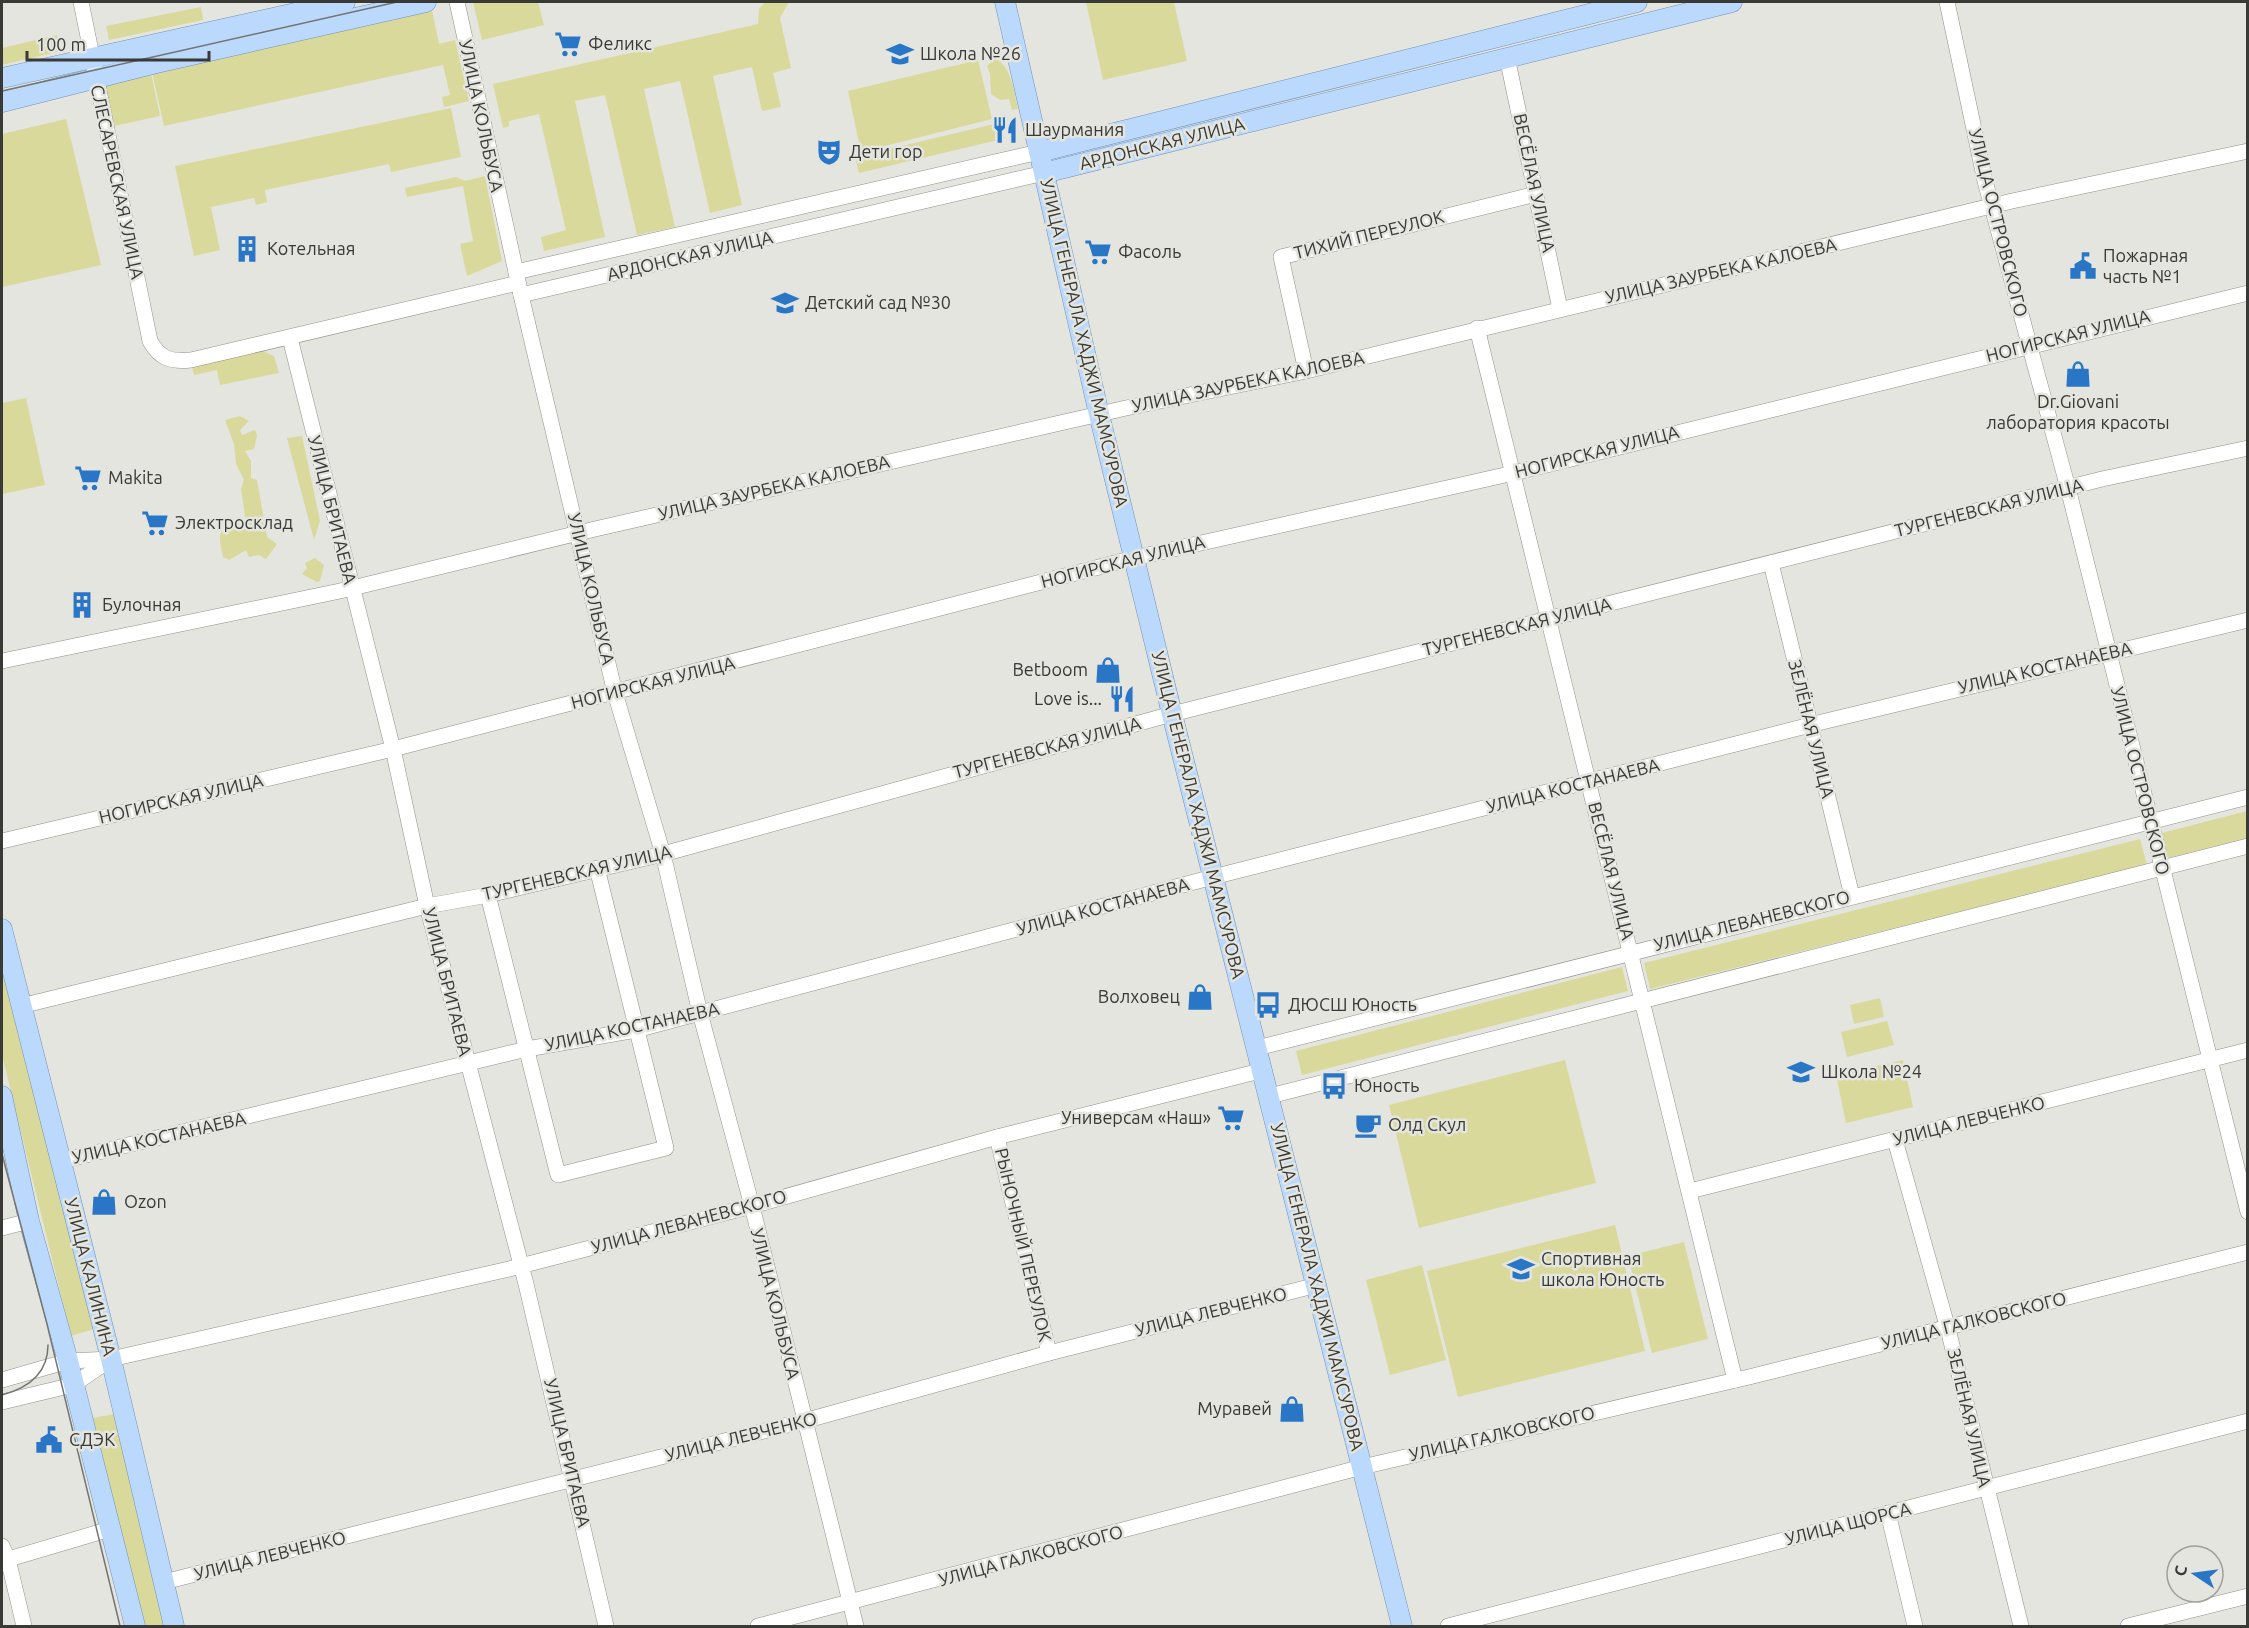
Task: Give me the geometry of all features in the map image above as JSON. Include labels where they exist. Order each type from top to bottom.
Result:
[{"type":"main road","points":[[2,78],[345,2]]},
{"type":"main road","points":[[2,102],[426,2]]},
{"type":"main road","name":"УЛИЦА ГЕНЕРАЛА ХАДЖИ МАМСУРОВА","points":[[1005,2],[1099,414],[1172,714],[1264,1070],[1402,1626]]},
{"type":"main road","name":"АРДОНСКАЯ УЛИЦА","points":[[1039,152],[1637,2]]},
{"type":"main road","name":"АРДОНСКАЯ УЛИЦА","points":[[1044,173],[1732,2]]},
{"type":"main road","name":"УЛИЦА КАЛИНИНА","points":[[2,929],[111,1359],[174,1626]]},
{"type":"main road","points":[[2,1096],[29,1221],[68,1361],[135,1626]]},
{"type":"street","name":"СЛЕСАРЕВСКАЯ УЛИЦА","points":[[81,2],[150,340],[155,351],[164,358]]},
{"type":"street","name":"УЛИЦА КОЛЬБУСА","points":[[457,2],[518,284],[615,693],[663,854],[700,1013],[752,1206],[856,1626]]},
{"type":"street","name":"УЛИЦА ОСТРОВСКОГО","points":[[1947,2],[1992,206],[2068,488],[2247,1212]]},
{"type":"street","name":"ВЕСЁЛАЯ УЛИЦА","points":[[1507,57],[1560,309]]},
{"type":"street","name":"УЛИЦА ЗАУРБЕКА КАЛОЕВА","points":[[2,661],[351,588],[578,533],[1099,414],[1306,371],[1477,328],[1992,206],[2247,151]]},
{"type":"street","name":"АРДОНСКАЯ УЛИЦА","points":[[164,358],[175,362],[191,360],[290,338],[518,284],[1039,152]]},
{"type":"street","name":"АРДОНСКАЯ УЛИЦА","points":[[518,284],[1044,173]]},
{"type":"street","name":"ТИХИЙ ПЕРЕУЛОК","points":[[1306,371],[1281,257],[1536,194]]},
{"type":"street","name":"НОГИРСКАЯ УЛИЦА","points":[[2,842],[393,749],[1134,558],[1514,473],[2247,293]]},
{"type":"street","name":"ВЕСЁЛАЯ УЛИЦА","points":[[1477,328],[1735,1380]]},
{"type":"street","name":"УЛИЦА БРИТАЕВА","points":[[290,338],[393,749],[427,906],[522,1266],[606,1626]]},
{"type":"street","name":"ТУРГЕНЕВСКАЯ УЛИЦА","points":[[21,1006],[427,906],[488,895],[663,854],[1172,714],[2068,488],[2247,448]]},
{"type":"street","name":"ЗЕЛЁНАЯ УЛИЦА","points":[[1771,563],[1852,896]]},
{"type":"street","name":"УЛИЦА КОСТАНАЕВА","points":[[62,1161],[527,1049],[636,1030],[1213,877],[1810,725],[2247,620]]},
{"type":"street","name":"УЛИЦА ЛЕВАНЕВСКОГО","points":[[1257,1048],[2247,797]]},
{"type":"street","points":[[1270,1096],[2247,846]]},
{"type":"street","points":[[488,895],[558,1175],[666,1148],[597,868]]},
{"type":"street","name":"УЛИЦА ЛЕВЧЕНКО","points":[[1690,1191],[2247,1050]]},
{"type":"street","name":"УЛИЦА ЛЕВАНЕВСКОГО","points":[[2,1380],[68,1361],[111,1359],[522,1266],[752,1206],[997,1137],[1264,1070]]},
{"type":"street","name":"РЫНОЧНЫЙ ПЕРЕУЛОК","points":[[997,1137],[1049,1353]]},
{"type":"street","name":"ЗЕЛЁНАЯ УЛИЦА","points":[[1895,1140],[1948,1329],[2021,1626]]},
{"type":"street","points":[[2,1228],[29,1221]]},
{"type":"street","name":"УЛИЦА ГАЛКОВСКОГО","points":[[758,1626],[850,1604],[1362,1467],[1948,1329],[2247,1252]]},
{"type":"street","name":"УЛИЦА ЛЕВЧЕНКО","points":[[164,1582],[804,1421],[1049,1353],[1317,1285]]},
{"type":"street","name":"УЛИЦА ЛЕВАНЕВСКОГО","points":[[2,1402],[73,1385],[111,1359]]},
{"type":"street","name":"УЛИЦА ЩОРСА","points":[[1448,1626],[2247,1421]]},
{"type":"street","points":[[1888,1514],[1916,1626]]},
{"type":"street","points":[[24,1626],[4,1555],[110,1529]]},
{"type":"street","points":[[2128,1626],[2247,1596]]},
{"type":"green space","points":[[473,2],[538,2],[544,25],[482,40]]},
{"type":"green space","points":[[765,2],[789,2],[780,18],[791,68],[773,73],[781,107],[762,111],[752,67],[713,76],[742,205],[710,213],[680,81],[644,89],[675,227],[637,235],[605,95],[575,101],[605,237],[544,251],[541,237],[566,230],[539,114],[509,121],[509,126],[503,128],[493,84],[758,24],[759,9]]},
{"type":"green space","points":[[1086,2],[1174,2],[1187,61],[1103,80]]},
{"type":"green space","points":[[201,7],[203,20],[109,40],[106,26]]},
{"type":"green space","points":[[432,10],[439,44],[455,40],[469,101],[444,107],[442,97],[450,95],[443,65],[164,126],[152,72]]},
{"type":"green space","points":[[57,35],[61,51],[2,65],[2,48]]},
{"type":"green space","points":[[995,59],[1009,73],[1018,109],[1012,110],[1009,99],[1000,100],[991,94],[990,74],[987,66]]},
{"type":"green space","points":[[978,60],[992,119],[861,152],[848,91]]},
{"type":"green space","points":[[150,68],[160,116],[114,126],[104,77]]},
{"type":"green space","points":[[451,108],[461,157],[391,172],[389,164],[265,190],[267,202],[256,205],[254,198],[211,207],[220,250],[194,256],[175,166]]},
{"type":"green space","points":[[66,119],[101,265],[2,287],[2,134]]},
{"type":"green space","points":[[994,124],[998,140],[859,173],[855,157]]},
{"type":"green space","points":[[485,176],[502,261],[467,276],[460,244],[473,241],[463,186],[407,197],[405,188],[456,177],[465,181]]},
{"type":"green space","points":[[261,350],[274,356],[279,373],[220,385],[217,370],[194,375],[191,362]]},
{"type":"green space","points":[[26,398],[45,485],[2,494],[2,403]]},
{"type":"green space","points":[[240,416],[249,421],[240,430],[242,435],[255,430],[257,435],[254,449],[245,451],[251,461],[251,478],[257,480],[267,537],[277,544],[266,559],[259,555],[249,557],[246,550],[229,560],[223,557],[221,548],[222,531],[230,526],[246,522],[241,489],[244,480],[236,464],[234,444],[225,420]]},
{"type":"green space","points":[[302,436],[320,521],[314,540],[287,438]]},
{"type":"green space","points":[[315,558],[324,565],[320,581],[317,582],[302,574],[307,568],[305,563]]},
{"type":"green space","points":[[2247,811],[2247,838],[2168,858],[2162,833]]},
{"type":"green space","points":[[2140,839],[2147,865],[1650,989],[1644,963]]},
{"type":"green space","points":[[1622,967],[1628,991],[1302,1075],[1296,1051]]},
{"type":"green space","points":[[2,970],[94,1329],[71,1336],[2,1055]]},
{"type":"green space","points":[[1880,998],[1884,1017],[1854,1024],[1850,1005]]},
{"type":"green space","points":[[1887,1021],[1894,1045],[1847,1057],[1841,1032]]},
{"type":"green space","points":[[1565,1060],[1596,1183],[1419,1228],[1389,1105]]},
{"type":"green space","points":[[1903,1060],[1913,1107],[1846,1123],[1836,1075]]},
{"type":"green space","points":[[1615,1225],[1645,1351],[1458,1397],[1427,1271]]},
{"type":"green space","points":[[1684,1242],[1708,1339],[1652,1353],[1628,1256]]},
{"type":"green space","points":[[1422,1265],[1446,1360],[1390,1375],[1366,1280]]},
{"type":"green space","points":[[115,1414],[168,1626],[144,1626],[92,1418]]},
{"type":"tram line","points":[[2,91],[397,2]]},
{"type":"tram line","points":[[2,1154],[47,1324],[120,1626]]},
{"type":"tram line","points":[[2,1395],[28,1384],[35,1378],[44,1364],[48,1345]]},
{"type":"place","name":"Феликс","points":[[568,44]]},
{"type":"place","name":"Школа №26","points":[[900,54]]},
{"type":"place","name":"Шаурмания","points":[[1005,130]]},
{"type":"place","name":"Дети гор","points":[[829,152]]},
{"type":"place","name":"Котельная","points":[[247,249]]},
{"type":"place","name":"Фасоль","points":[[1098,252]]},
{"type":"place","name":"Пожарная часть №1","points":[[2083,266]]},
{"type":"place","name":"Детский сад №30","points":[[785,303]]},
{"type":"place","name":"Dr.Giovani лаборатория красоты","points":[[2078,374]]},
{"type":"place","name":"Makita","points":[[88,478]]},
{"type":"place","name":"Электросклад","points":[[155,523]]},
{"type":"place","name":"Булочная","points":[[82,605]]},
{"type":"place","name":"Betboom","points":[[1108,670]]},
{"type":"place","name":"Love is...","points":[[1122,699]]},
{"type":"place","name":"Волховец","points":[[1200,997]]},
{"type":"place","name":"ДЮСШ Юность","points":[[1268,1005]]},
{"type":"place","name":"Школа №24","points":[[1801,1072]]},
{"type":"place","name":"Юность","points":[[1334,1086]]},
{"type":"place","name":"Универсам «Наш»","points":[[1231,1118]]},
{"type":"place","name":"Олд Скул","points":[[1368,1125]]},
{"type":"place","name":"Ozon","points":[[104,1202]]},
{"type":"place","name":"Спортивная школа Юность","points":[[1521,1269]]},
{"type":"place","name":"Муравей","points":[[1292,1409]]},
{"type":"place","name":"СДЭК","points":[[49,1440]]}]
